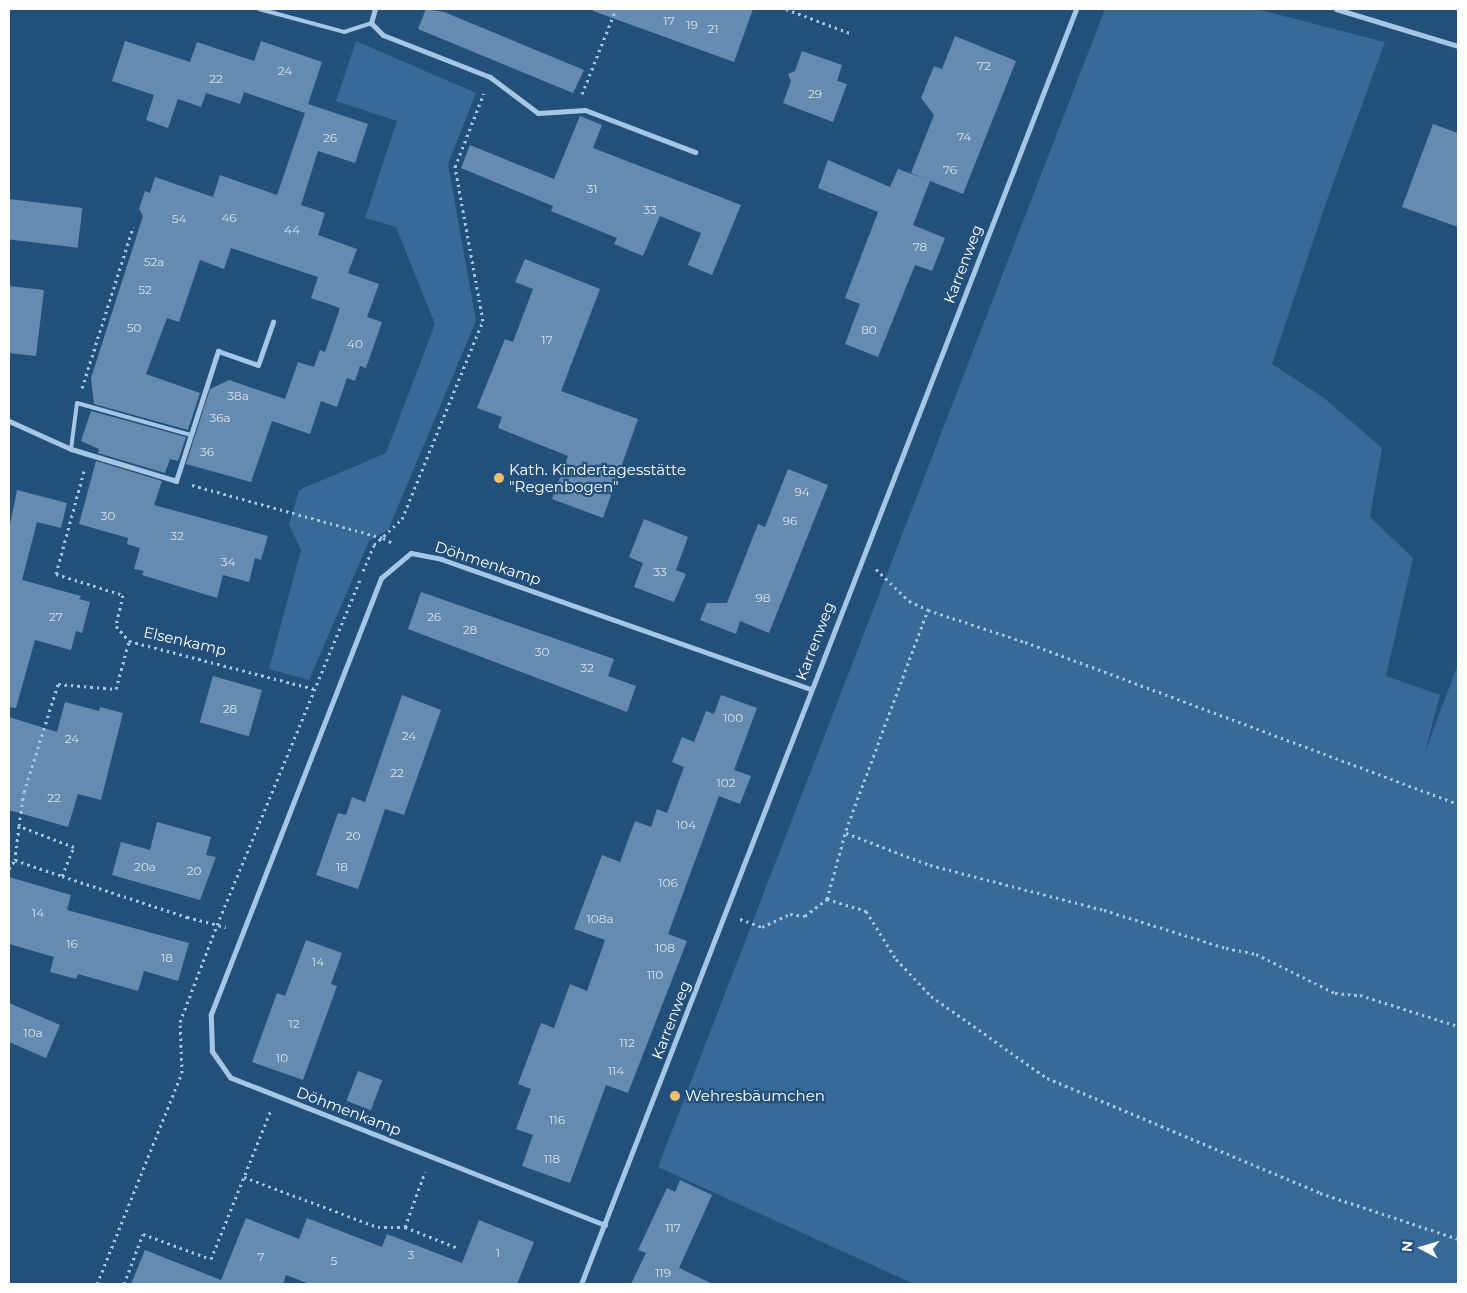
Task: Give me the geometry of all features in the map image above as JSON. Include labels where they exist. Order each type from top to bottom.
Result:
[{"type":"street","points":[[374,9],[371,23],[383,35],[490,77],[538,113],[585,110],[695,152]]},
{"type":"street","name":"Karrenweg","points":[[581,1284],[862,556],[1076,9]]},
{"type":"street","points":[[1336,9],[1458,46]]},
{"type":"street","points":[[9,421],[71,449],[176,481],[218,351],[258,365],[272,322]]},
{"type":"street","name":"Döhmenkamp","points":[[605,1225],[230,1077],[212,1050],[211,1014],[337,696],[381,578],[411,553],[441,559],[811,689]]},
{"type":"lane","points":[[259,9],[344,32],[371,23]]},
{"type":"lane","points":[[71,449],[77,403],[192,435]]},
{"type":"path","points":[[581,97],[616,9]]},
{"type":"path","points":[[786,9],[850,33]]},
{"type":"path","points":[[97,1284],[182,1072],[180,1022],[217,925],[313,688],[374,546],[402,519],[483,321],[455,167],[490,77]]},
{"type":"path","points":[[77,403],[133,227]]},
{"type":"path","points":[[89,455],[56,574],[123,595],[116,626],[129,641]]},
{"type":"path","points":[[176,481],[383,538],[411,553]]},
{"type":"path","points":[[862,556],[909,601],[928,610],[1025,642],[1458,804]]},
{"type":"path","points":[[725,914],[762,928],[790,914],[805,916],[827,899],[846,833],[928,610]]},
{"type":"path","name":"Elsenkamp","points":[[15,860],[24,792],[58,684],[116,689],[129,641],[313,688],[337,696]]},
{"type":"path","points":[[19,826],[74,847],[62,876]]},
{"type":"path","points":[[846,833],[930,865],[1104,910],[1256,954],[1335,993],[1360,995],[1458,1026]]},
{"type":"path","points":[[9,869],[15,860],[187,917],[244,931]]},
{"type":"path","points":[[827,899],[866,911],[896,959],[932,996],[1047,1078],[1320,1193],[1458,1239]]},
{"type":"path","points":[[124,1284],[143,1234],[211,1259],[276,1096]]},
{"type":"path","points":[[405,1227],[431,1156]]},
{"type":"path","points":[[244,1177],[378,1227],[405,1227],[458,1248]]},
{"type":"shaded area","points":[[1105,9],[1256,9],[1385,42],[1327,200],[1272,364],[1324,398],[1382,448],[1370,517],[1413,558],[1386,676],[1440,695],[1424,755],[1458,664],[1458,1284],[914,1284],[658,1167]]},
{"type":"shaded area","points":[[356,41],[476,93],[448,164],[476,321],[388,530],[369,541],[309,680],[269,669],[301,550],[289,525],[299,490],[386,453],[435,324],[396,227],[365,218],[397,121],[336,101]]},
{"type":"building","points":[[426,9],[444,12],[584,70],[573,93],[418,29]]},
{"type":"building","points":[[593,9],[753,9],[734,62],[593,11]]},
{"type":"building","points":[[955,36],[1016,61],[963,194],[930,181],[913,225],[945,238],[932,271],[915,265],[878,357],[845,344],[860,304],[845,298],[878,212],[818,188],[828,160],[890,187],[898,169],[926,179],[911,173],[934,115],[921,98],[934,66],[942,69]]},
{"type":"building","points":[[125,41],[190,62],[197,42],[254,61],[261,41],[322,62],[308,104],[368,124],[355,163],[318,151],[301,205],[325,213],[318,235],[357,249],[348,273],[379,284],[367,317],[382,322],[366,368],[360,366],[355,381],[347,378],[337,407],[321,401],[310,434],[272,421],[251,482],[186,464],[210,389],[229,380],[285,399],[298,362],[314,367],[320,350],[325,352],[340,308],[311,298],[318,277],[231,248],[224,269],[200,260],[179,322],[167,318],[146,374],[200,393],[188,430],[94,404],[91,378],[143,216],[139,209],[145,191],[150,193],[155,177],[213,197],[220,175],[277,195],[305,113],[244,92],[240,104],[206,93],[201,107],[178,99],[168,128],[146,120],[154,95],[112,81]]},
{"type":"building","points":[[802,51],[842,65],[837,81],[847,84],[833,122],[783,103],[791,81],[788,74],[795,71]]},
{"type":"building","points":[[580,116],[602,125],[593,148],[741,205],[712,275],[688,265],[701,233],[660,216],[643,256],[614,244],[617,238],[551,211],[553,206],[461,168],[470,145],[554,179]]},
{"type":"building","points":[[1433,124],[1458,133],[1458,227],[1402,207]]},
{"type":"building","points":[[9,199],[82,208],[78,248],[9,239]]},
{"type":"building","points":[[525,259],[600,289],[561,391],[638,419],[603,518],[552,499],[568,456],[498,428],[502,417],[477,408],[505,339],[513,342],[533,289],[515,282]]},
{"type":"building","points":[[9,286],[44,290],[36,356],[9,353]]},
{"type":"building","points":[[91,411],[186,437],[178,461],[170,459],[165,473],[98,453],[99,449],[81,441]]},
{"type":"building","points":[[96,461],[162,481],[154,505],[268,536],[261,560],[255,558],[249,582],[223,575],[217,598],[142,575],[144,571],[134,569],[140,548],[127,544],[128,538],[79,524]]},
{"type":"building","points":[[788,469],[828,485],[769,633],[740,621],[736,634],[700,620],[707,603],[727,603],[758,524],[765,527]]},
{"type":"building","points":[[17,490],[67,503],[61,528],[37,522],[22,580],[81,596],[79,599],[90,602],[82,633],[76,631],[71,650],[35,640],[16,708],[9,707],[9,530]]},
{"type":"building","points":[[644,519],[688,537],[676,570],[686,574],[674,602],[634,587],[643,563],[629,557]]},
{"type":"building","points":[[421,592],[614,659],[608,676],[636,686],[627,712],[408,629]]},
{"type":"building","points":[[213,676],[262,690],[249,736],[200,722]]},
{"type":"building","points":[[402,695],[441,710],[404,815],[385,809],[358,889],[316,875],[338,813],[346,815],[352,797],[365,802]]},
{"type":"building","points":[[721,695],[757,708],[734,770],[751,776],[740,804],[719,796],[668,934],[687,941],[628,1093],[606,1085],[570,1183],[522,1166],[533,1135],[516,1129],[531,1089],[518,1084],[541,1023],[554,1028],[570,984],[587,991],[605,940],[574,929],[602,855],[620,862],[635,821],[651,827],[657,809],[667,813],[684,767],[672,762],[682,737],[694,742],[706,711],[714,714]]},
{"type":"building","points":[[65,702],[99,711],[100,707],[123,713],[101,800],[78,794],[68,827],[9,810],[9,717],[57,732]]},
{"type":"building","points":[[157,822],[211,837],[206,855],[216,857],[200,900],[112,875],[121,842],[150,850]]},
{"type":"building","points":[[9,877],[71,895],[67,910],[189,943],[178,981],[144,971],[138,991],[78,974],[76,979],[50,972],[54,957],[9,944]]},
{"type":"building","points":[[306,940],[342,953],[331,984],[337,986],[303,1080],[252,1062],[277,993],[285,996]]},
{"type":"building","points":[[9,1003],[60,1025],[46,1058],[9,1042]]},
{"type":"building","points":[[358,1071],[382,1080],[371,1110],[347,1101]]},
{"type":"building","points":[[680,1180],[712,1195],[679,1268],[713,1284],[631,1284],[646,1253],[638,1250],[667,1188],[675,1192]]},
{"type":"building","points":[[246,1218],[299,1239],[307,1218],[382,1247],[387,1234],[462,1263],[479,1220],[534,1242],[517,1284],[310,1284],[286,1275],[283,1284],[131,1284],[145,1250],[221,1280]]},
{"type":"place","name":"Kath. Kindertagesstätte \"Regenbogen\"","points":[[499,478]]},
{"type":"place","name":"Wehresbäumchen","points":[[675,1096]]}]
